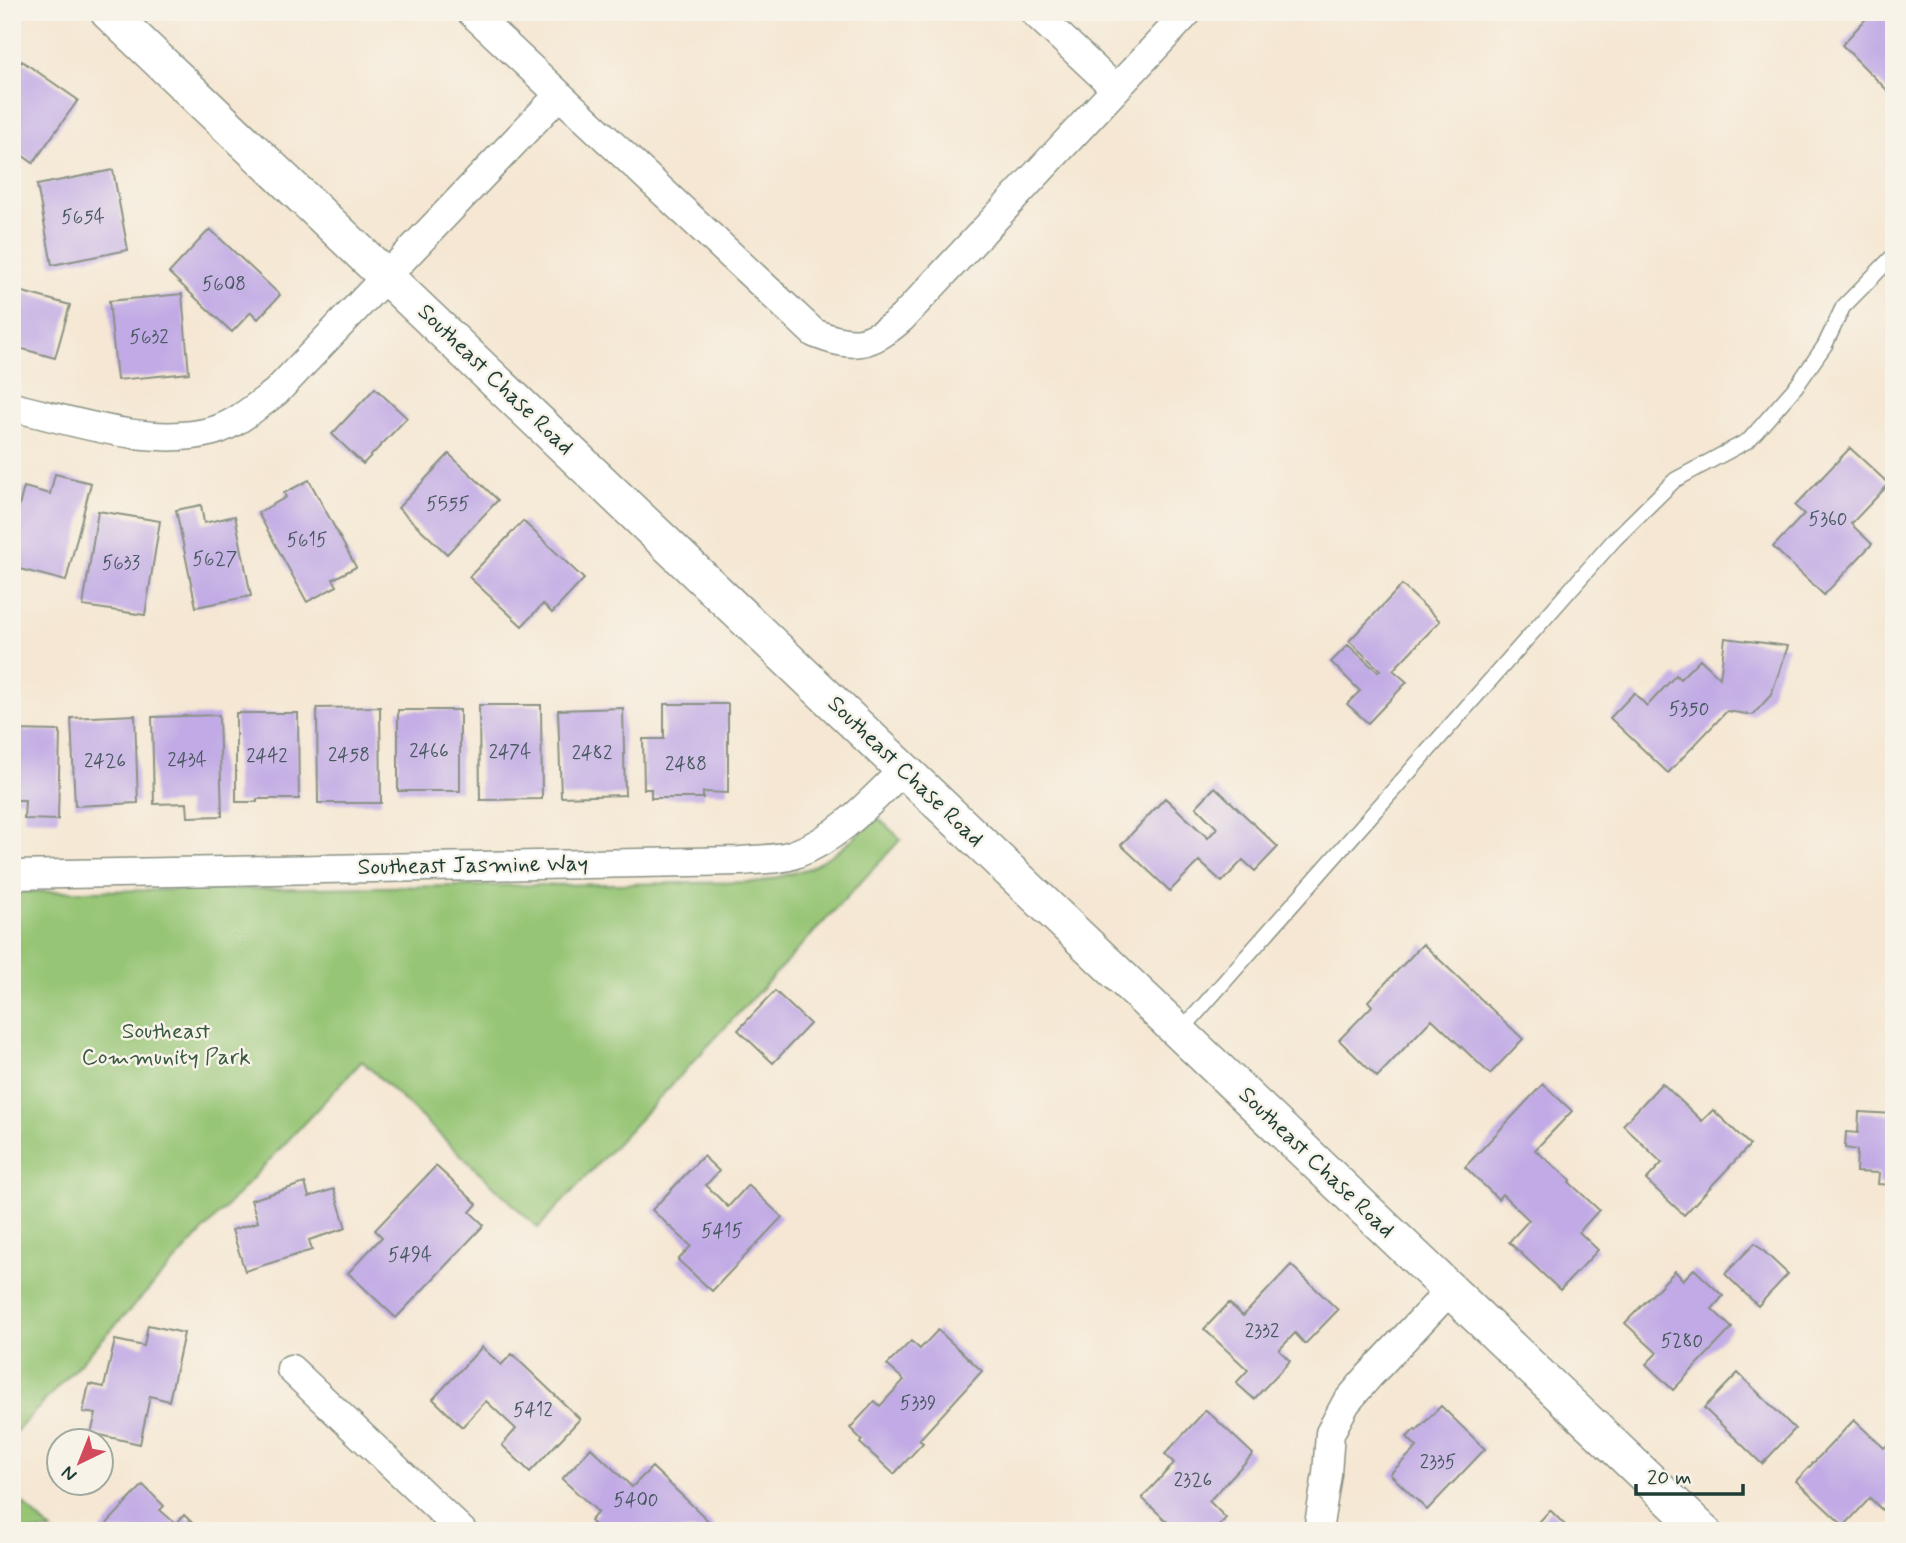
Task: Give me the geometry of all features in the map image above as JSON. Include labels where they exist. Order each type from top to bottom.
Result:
[{"type":"street","name":"Southeast Chase Road","points":[[108,12],[1703,1531]]},
{"type":"street","points":[[471,12],[814,333],[836,342],[859,343],[883,335],[902,318],[1188,12]]},
{"type":"street","points":[[1034,12],[1116,89]]},
{"type":"street","points":[[12,407],[139,436],[182,436],[215,431],[250,412],[276,392],[559,95]]},
{"type":"street","name":"Southeast Jasmine Way","points":[[12,875],[741,861],[793,855],[822,841],[852,820],[903,770]]},
{"type":"street","points":[[1318,1531],[1330,1433],[1346,1403],[1450,1290]]},
{"type":"street","points":[[291,1369],[462,1531]]},
{"type":"lane","points":[[1180,1033],[1614,540],[1675,480],[1749,440],[1798,384],[1825,345],[1843,307],[1894,255]]},
{"type":"green space","name":"Southeast Community Park","points":[[878,818],[901,839],[538,1228],[362,1061],[12,1436],[12,892],[761,882],[810,868],[842,848]]},
{"type":"green space","points":[[12,1493],[52,1531],[12,1531]]},
{"type":"building","points":[[1872,12],[1894,12],[1894,97],[1842,45]]},
{"type":"building","points":[[22,61],[78,100],[33,163],[12,148],[12,75]]},
{"type":"building","points":[[113,170],[128,250],[52,265],[37,185]]},
{"type":"building","points":[[210,229],[280,295],[258,319],[251,312],[232,332],[169,273]]},
{"type":"building","points":[[12,289],[70,305],[55,358],[12,346]]},
{"type":"building","points":[[182,294],[189,373],[117,380],[109,301]]},
{"type":"building","points":[[375,388],[407,418],[363,464],[332,434]]},
{"type":"building","points":[[1850,448],[1889,484],[1851,524],[1872,544],[1824,595],[1773,547],[1804,514],[1795,506]]},
{"type":"building","points":[[449,454],[498,500],[447,554],[398,508]]},
{"type":"building","points":[[55,474],[91,483],[66,581],[12,567],[12,533],[24,487],[50,494]]},
{"type":"building","points":[[309,480],[356,567],[333,579],[337,586],[307,602],[258,513],[286,497],[284,493]]},
{"type":"building","points":[[201,505],[204,523],[235,516],[251,596],[196,607],[176,510]]},
{"type":"building","points":[[98,511],[160,521],[145,615],[83,606]]},
{"type":"building","points":[[523,521],[584,579],[552,613],[543,604],[522,626],[469,577]]},
{"type":"building","points":[[1402,585],[1440,621],[1393,670],[1407,682],[1368,723],[1347,704],[1360,691],[1331,662],[1348,645],[1378,672],[1380,670],[1349,641]]},
{"type":"building","points":[[1725,638],[1788,646],[1771,695],[1753,715],[1727,711],[1668,773],[1610,718],[1634,693],[1647,706],[1676,675],[1680,679],[1700,659],[1720,678]]},
{"type":"building","points":[[664,704],[728,704],[728,793],[703,792],[703,798],[651,798],[651,789],[644,789],[643,739],[664,739]]},
{"type":"building","points":[[479,705],[541,705],[542,799],[480,800]]},
{"type":"building","points":[[380,707],[381,803],[318,803],[317,708]]},
{"type":"building","points":[[623,708],[625,795],[561,797],[558,710]]},
{"type":"building","points":[[398,710],[460,710],[460,791],[398,791]]},
{"type":"building","points":[[236,713],[298,713],[299,799],[236,802]]},
{"type":"building","points":[[135,715],[138,803],[75,806],[71,718]]},
{"type":"building","points":[[219,715],[222,816],[188,817],[187,803],[154,804],[152,717]]},
{"type":"building","points":[[12,730],[60,731],[58,820],[24,819],[25,800],[12,800]]},
{"type":"building","points":[[1215,787],[1278,847],[1255,871],[1243,860],[1222,882],[1199,861],[1170,891],[1121,845],[1165,798],[1208,838],[1217,828],[1196,807]]},
{"type":"building","points":[[1423,944],[1523,1039],[1490,1074],[1432,1019],[1377,1077],[1339,1040],[1372,1006],[1368,1001]]},
{"type":"building","points":[[775,991],[810,1024],[773,1063],[738,1030]]},
{"type":"building","points":[[1662,1083],[1702,1121],[1713,1110],[1750,1145],[1684,1215],[1646,1180],[1662,1163],[1623,1125]]},
{"type":"building","points":[[1543,1084],[1572,1111],[1535,1150],[1571,1180],[1569,1182],[1599,1210],[1579,1232],[1598,1250],[1560,1290],[1509,1242],[1529,1220],[1502,1194],[1498,1199],[1465,1167]]},
{"type":"building","points":[[1859,1112],[1894,1114],[1894,1185],[1878,1184],[1879,1173],[1856,1172],[1857,1150],[1845,1148],[1846,1132],[1858,1133]]},
{"type":"building","points":[[703,1156],[719,1171],[706,1185],[728,1207],[748,1185],[782,1217],[712,1291],[678,1260],[691,1246],[652,1210]]},
{"type":"building","points":[[436,1166],[477,1204],[470,1212],[484,1225],[396,1318],[348,1273],[382,1237],[375,1230]]},
{"type":"building","points":[[305,1183],[309,1197],[334,1189],[346,1228],[309,1240],[312,1250],[245,1271],[232,1230],[258,1222],[251,1200]]},
{"type":"building","points":[[1755,1243],[1788,1274],[1758,1306],[1725,1274]]},
{"type":"building","points":[[1291,1265],[1338,1310],[1305,1344],[1295,1333],[1279,1350],[1290,1361],[1254,1399],[1236,1383],[1248,1370],[1204,1329],[1229,1303],[1243,1316]]},
{"type":"building","points":[[1694,1269],[1723,1296],[1712,1309],[1732,1328],[1673,1390],[1646,1364],[1657,1353],[1625,1323],[1675,1271],[1683,1280]]},
{"type":"building","points":[[148,1325],[184,1333],[169,1401],[150,1396],[140,1444],[116,1439],[116,1428],[92,1428],[96,1414],[83,1412],[89,1384],[104,1387],[115,1340],[144,1346]]},
{"type":"building","points":[[938,1330],[982,1371],[919,1440],[923,1443],[894,1474],[860,1443],[862,1440],[850,1428],[875,1401],[880,1406],[904,1380],[887,1365],[911,1341],[920,1349]]},
{"type":"building","points":[[482,1347],[501,1365],[512,1354],[580,1419],[530,1472],[502,1445],[516,1429],[486,1401],[462,1427],[433,1399]]},
{"type":"building","points":[[1738,1373],[1795,1429],[1762,1464],[1704,1408]]},
{"type":"building","points":[[1441,1406],[1485,1449],[1427,1510],[1390,1474],[1417,1447],[1407,1437]]},
{"type":"building","points":[[1206,1410],[1253,1454],[1209,1501],[1226,1518],[1214,1531],[1177,1531],[1142,1498],[1174,1463],[1165,1454]]},
{"type":"building","points":[[1854,1420],[1884,1448],[1894,1439],[1894,1497],[1882,1510],[1870,1498],[1844,1526],[1796,1481]]},
{"type":"building","points":[[591,1448],[632,1487],[652,1467],[715,1527],[711,1531],[600,1531],[590,1521],[598,1512],[562,1479]]},
{"type":"building","points":[[143,1485],[164,1506],[160,1510],[176,1524],[184,1515],[201,1531],[100,1531]]},
{"type":"building","points":[[1550,1510],[1571,1531],[1531,1531]]}]
